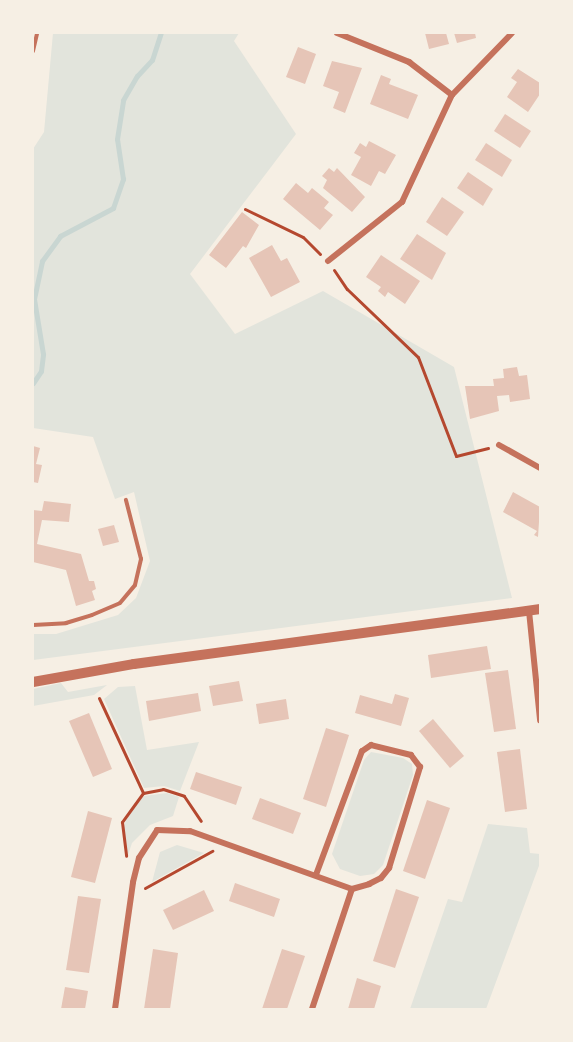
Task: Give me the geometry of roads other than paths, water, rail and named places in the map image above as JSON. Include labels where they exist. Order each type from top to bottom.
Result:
[{"type":"street","points":[[338,33],[409,63],[452,95]]},
{"type":"street","points":[[328,261],[402,202],[452,95],[512,33]]},
{"type":"street","points":[[499,445],[540,468]]},
{"type":"street","points":[[33,682],[134,664],[534,610],[540,720]]},
{"type":"street","points":[[115,1009],[133,882],[140,858],[157,830],[190,831],[352,889],[381,878],[389,868],[420,767],[411,755],[371,744],[362,751],[316,875]]},
{"type":"street","points":[[312,1009],[352,889]]},
{"type":"lane","points":[[33,51],[37,33]]},
{"type":"lane","points":[[33,625],[66,623],[92,615],[120,603],[135,585],[141,559],[126,500]]},
{"type":"waterway","points":[[33,383],[41,371],[43,354],[34,299],[42,261],[60,236],[113,208],[123,179],[117,139],[123,100],[137,76],[152,60],[161,33]]}]
